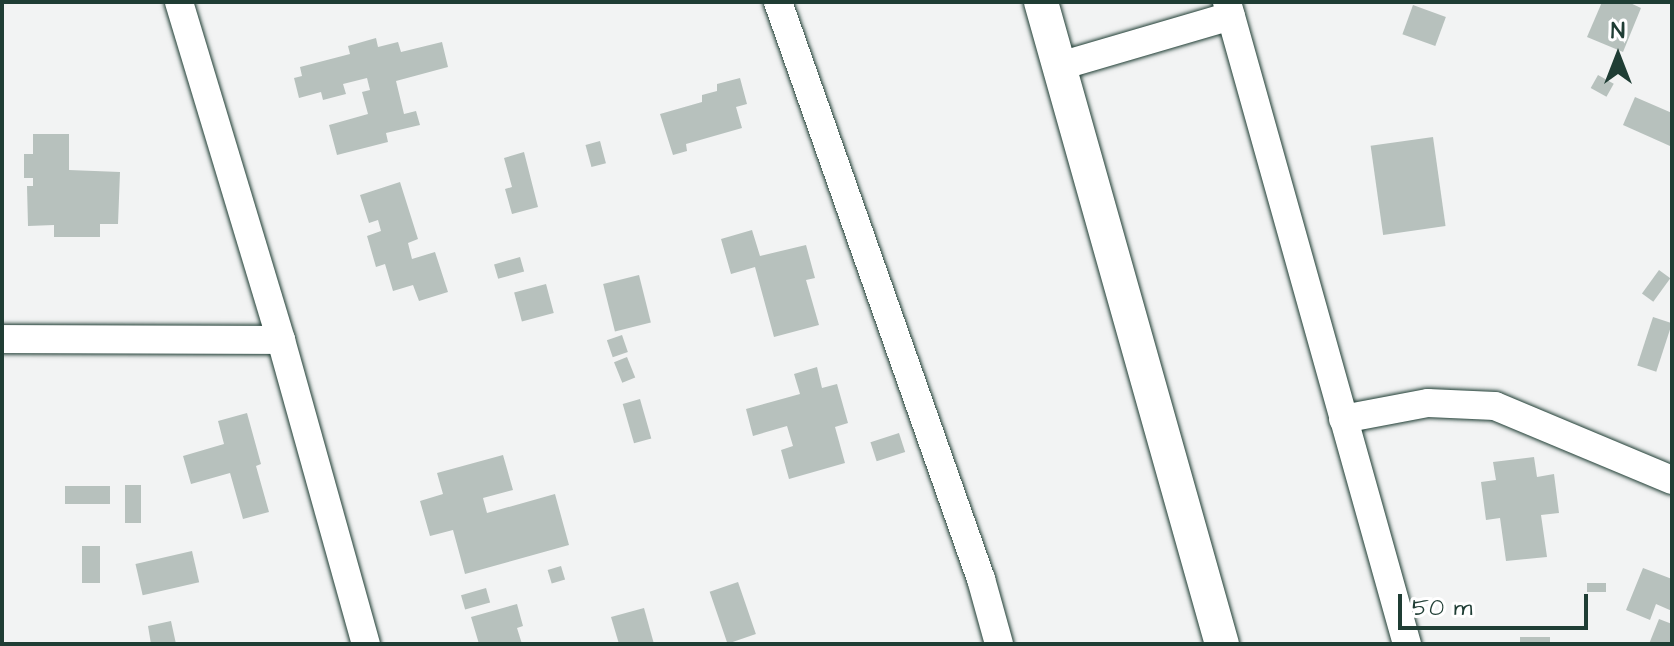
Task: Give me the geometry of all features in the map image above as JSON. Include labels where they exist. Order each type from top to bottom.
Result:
[{"type":"street","points":[[179,2],[281,340],[366,644]]},
{"type":"street","points":[[778,2],[981,579],[999,644]]},
{"type":"street","points":[[1041,2],[1222,644]]},
{"type":"street","points":[[1060,66],[1229,9],[1407,644]]},
{"type":"street","points":[[2,339],[281,340]]},
{"type":"street","points":[[1343,419],[1428,403],[1495,406],[1672,480]]},
{"type":"building","points":[[1602,2],[1628,2],[1641,8],[1623,52],[1587,37]]},
{"type":"building","points":[[1413,5],[1446,17],[1435,46],[1402,34]]},
{"type":"building","points":[[376,38],[378,47],[398,42],[401,52],[442,42],[448,67],[396,81],[404,114],[416,111],[420,125],[386,133],[388,142],[337,155],[329,125],[368,114],[362,92],[370,90],[367,78],[343,84],[346,94],[323,100],[321,92],[299,98],[294,78],[302,76],[300,67],[350,54],[348,46]]},
{"type":"building","points":[[1598,75],[1614,84],[1606,97],[1591,88]]},
{"type":"building","points":[[740,78],[747,104],[736,107],[742,128],[686,144],[687,151],[673,155],[660,114],[702,102],[702,95],[717,91],[717,84]]},
{"type":"building","points":[[1635,97],[1672,113],[1670,146],[1623,125]]},
{"type":"building","points":[[33,134],[69,134],[69,170],[120,172],[118,224],[100,224],[100,237],[54,237],[54,225],[28,226],[27,186],[33,186],[33,178],[24,178],[24,154],[33,154]]},
{"type":"building","points":[[1433,137],[1446,226],[1383,235],[1371,146]]},
{"type":"building","points":[[600,141],[606,163],[591,167],[586,145]]},
{"type":"building","points":[[524,152],[538,207],[512,214],[505,189],[512,187],[504,158]]},
{"type":"building","points":[[400,182],[418,239],[408,243],[412,259],[435,252],[448,292],[419,301],[413,285],[393,291],[385,264],[376,267],[367,236],[381,231],[378,220],[369,223],[360,195]]},
{"type":"building","points":[[752,230],[760,256],[806,245],[815,278],[806,280],[819,325],[774,337],[755,267],[731,274],[721,239]]},
{"type":"building","points":[[520,257],[524,271],[498,279],[494,264]]},
{"type":"building","points":[[1659,270],[1670,278],[1653,302],[1642,293]]},
{"type":"building","points":[[639,275],[651,323],[615,331],[603,284]]},
{"type":"building","points":[[546,284],[554,313],[522,322],[514,293]]},
{"type":"building","points":[[1653,317],[1672,323],[1656,372],[1637,366]]},
{"type":"building","points":[[622,335],[628,352],[613,357],[607,340]]},
{"type":"building","points":[[627,357],[635,377],[622,383],[614,362]]},
{"type":"building","points":[[817,367],[822,388],[837,384],[848,423],[835,427],[845,463],[789,479],[781,450],[793,446],[787,426],[753,436],[746,409],[800,394],[794,374]]},
{"type":"building","points":[[640,399],[651,438],[634,443],[623,404]]},
{"type":"building","points":[[247,413],[261,464],[256,466],[269,512],[243,519],[230,473],[191,484],[183,456],[224,444],[218,421]]},
{"type":"building","points":[[899,433],[905,452],[877,461],[870,442]]},
{"type":"building","points":[[503,455],[513,490],[483,498],[487,513],[555,494],[569,545],[465,574],[453,530],[430,536],[420,501],[443,494],[437,473]]},
{"type":"building","points":[[1534,457],[1537,477],[1554,474],[1559,513],[1541,515],[1547,557],[1506,561],[1500,518],[1486,520],[1481,482],[1496,480],[1493,462]]},
{"type":"building","points":[[125,485],[141,485],[141,523],[125,523]]},
{"type":"building","points":[[65,486],[110,486],[110,504],[65,504]]},
{"type":"building","points":[[82,546],[100,546],[100,583],[82,583]]},
{"type":"building","points":[[192,551],[199,582],[143,595],[135,564]]},
{"type":"building","points":[[561,566],[565,579],[552,583],[548,570]]},
{"type":"building","points":[[1643,568],[1672,579],[1672,611],[1656,604],[1650,620],[1626,610]]},
{"type":"building","points":[[738,582],[756,634],[728,644],[710,592]]},
{"type":"building","points":[[1587,583],[1606,583],[1606,592],[1587,592]]},
{"type":"building","points":[[486,588],[490,602],[465,610],[461,595]]},
{"type":"building","points":[[517,604],[523,626],[517,628],[522,644],[479,644],[471,617]]},
{"type":"building","points":[[644,608],[654,644],[619,644],[611,617]]},
{"type":"building","points":[[1659,619],[1672,624],[1672,644],[1649,644]]},
{"type":"building","points":[[171,621],[176,644],[151,644],[148,626]]},
{"type":"building","points":[[1520,637],[1550,637],[1550,644],[1520,644]]}]
